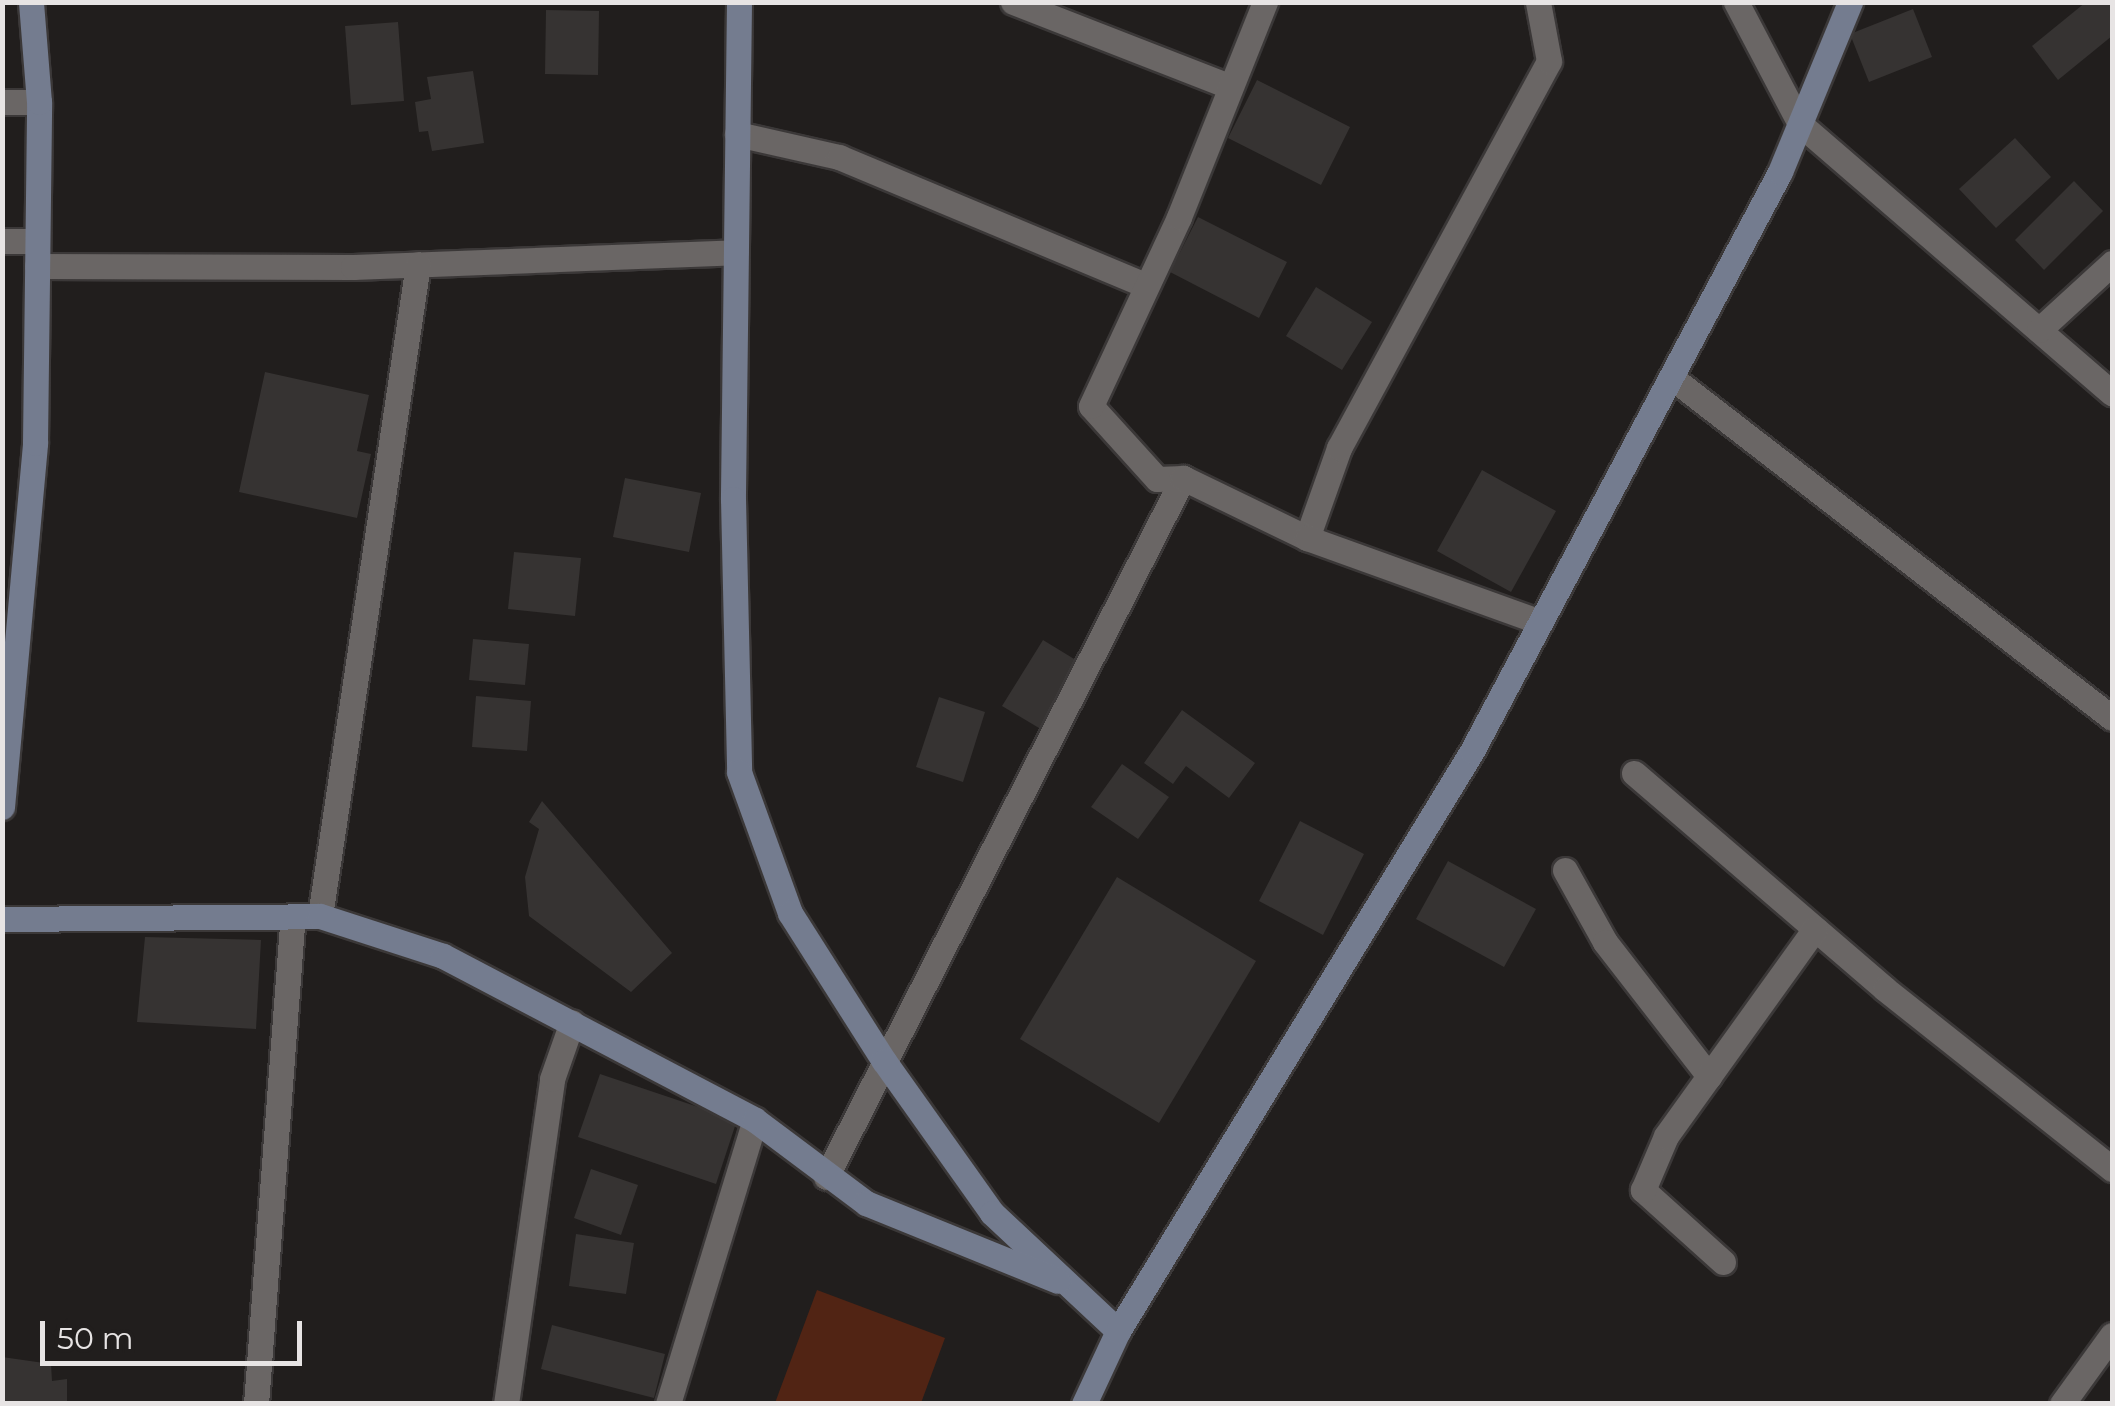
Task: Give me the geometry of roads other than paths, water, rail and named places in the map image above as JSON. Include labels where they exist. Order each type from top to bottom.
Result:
[{"type":"street","points":[[2,807],[35,443],[39,102],[31,2]]},
{"type":"street","points":[[739,2],[739,772],[790,913],[884,1060],[992,1213],[1118,1331]]},
{"type":"street","points":[[1013,2],[1228,86]]},
{"type":"street","points":[[1265,2],[1228,86],[1179,218],[1143,284],[1090,406],[1157,479],[1184,478],[1307,538],[1540,622]]},
{"type":"street","points":[[1307,538],[1340,448],[1550,61],[1538,2]]},
{"type":"street","points":[[1736,2],[1800,124],[2112,394]]},
{"type":"street","points":[[1084,1404],[1118,1331],[1472,751],[1800,124],[1850,2]]},
{"type":"street","points":[[2,102],[39,102]]},
{"type":"street","points":[[738,134],[838,157],[1143,284]]},
{"type":"street","points":[[2,241],[37,253],[418,264],[736,252]]},
{"type":"street","points":[[2039,330],[2112,263]]},
{"type":"street","points":[[320,916],[418,264]]},
{"type":"street","points":[[1671,377],[2112,718]]},
{"type":"street","points":[[826,1177],[1184,478]]},
{"type":"street","points":[[1634,773],[1815,929],[2112,1169]]},
{"type":"street","points":[[1566,870],[1605,942],[1709,1076]]},
{"type":"street","points":[[2,919],[320,916],[443,956],[755,1120],[826,1177],[866,1203],[1070,1286]]},
{"type":"street","points":[[256,1404],[293,917]]},
{"type":"street","points":[[1723,1262],[1643,1190],[1666,1136],[1815,929]]},
{"type":"street","points":[[506,1404],[552,1079],[572,1022]]},
{"type":"street","points":[[668,1404],[755,1120]]},
{"type":"street","points":[[2062,1404],[2112,1335]]}]
